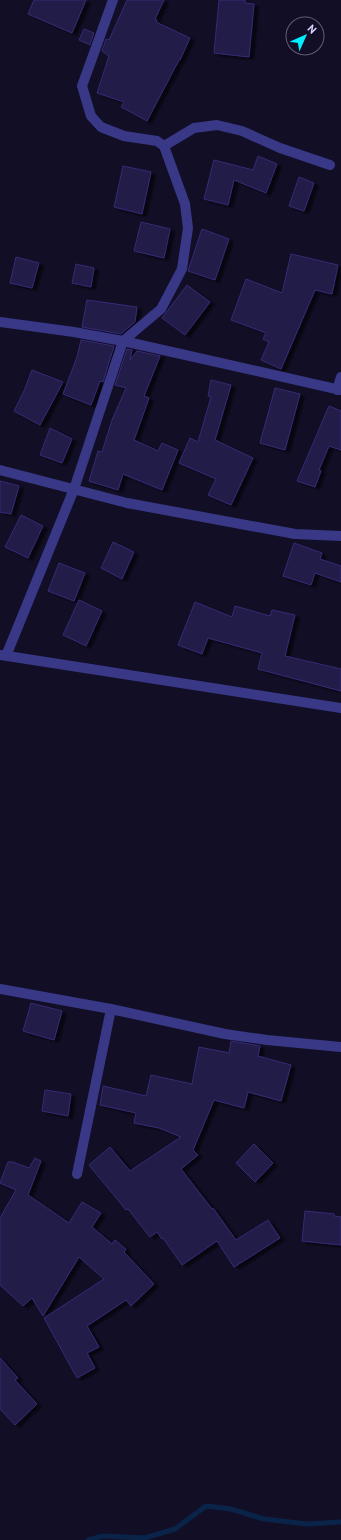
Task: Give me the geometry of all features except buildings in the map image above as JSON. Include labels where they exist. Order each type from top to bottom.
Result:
[{"type":"street","points":[[113,0],[82,86],[91,116],[100,127],[124,136],[157,141],[164,146],[185,204],[188,228],[182,269],[161,309],[123,341],[74,489],[3,656],[341,708]]},
{"type":"street","points":[[164,146],[194,128],[217,125],[242,131],[280,148],[330,165]]},
{"type":"street","points":[[0,322],[74,332],[123,341],[339,390],[341,377]]},
{"type":"street","points":[[0,470],[127,503],[295,534],[341,536]]},
{"type":"street","points":[[0,989],[112,1009],[225,1034],[266,1040],[341,1047]]},
{"type":"street","points":[[77,1174],[112,1009]]},
{"type":"waterway","points":[[88,1540],[103,1536],[145,1538],[175,1529],[206,1506],[231,1509],[264,1519],[307,1524],[341,1522]]}]
